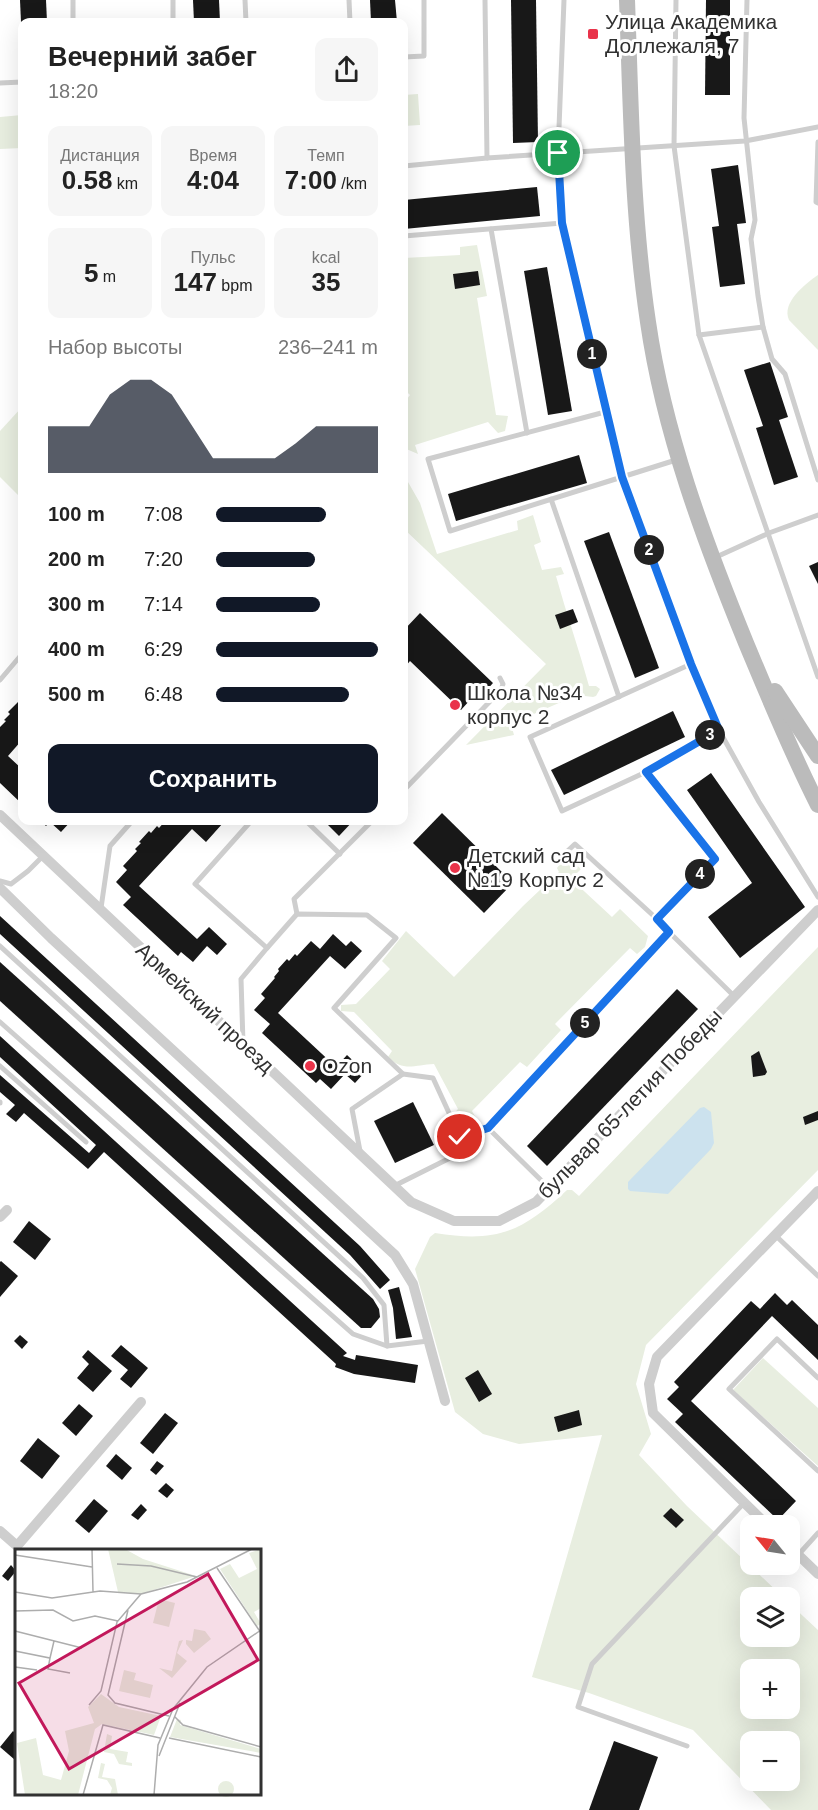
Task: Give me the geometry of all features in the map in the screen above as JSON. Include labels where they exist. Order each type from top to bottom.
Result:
[{"type":"main road","points":[[627,0],[631,149],[637,240],[648,324],[662,393],[711,559],[794,758],[818,805]]},
{"type":"main road","points":[[753,658],[818,756]]},
{"type":"street","name":"Армейский проезд","points":[[0,815],[411,1202]]},
{"type":"street","points":[[0,888],[86,971],[395,1255],[413,1284],[445,1401]]},
{"type":"street","name":"бульвар 65-летия Победы","points":[[411,1202],[454,1221],[499,1221],[536,1202],[818,910]]},
{"type":"street","points":[[757,1515],[653,1413],[649,1384],[657,1357],[818,1191]]},
{"type":"street","points":[[0,1531],[16,1546],[141,1402]]},
{"type":"street","points":[[800,1557],[818,1574]]},
{"type":"lane","points":[[73,0],[73,18]]},
{"type":"lane","points":[[173,0],[173,18]]},
{"type":"lane","points":[[245,0],[246,18]]},
{"type":"lane","points":[[349,0],[350,18]]},
{"type":"lane","points":[[408,57],[424,56],[424,0]]},
{"type":"lane","points":[[485,0],[487,158]]},
{"type":"lane","points":[[564,0],[558,153],[562,223],[622,477],[691,664],[719,730],[759,802],[818,897]]},
{"type":"lane","points":[[676,0],[674,146],[699,335],[818,677]]},
{"type":"lane","points":[[747,0],[745,141],[755,220],[751,239],[763,327],[772,359],[785,374],[818,480]]},
{"type":"lane","points":[[0,83],[18,82]]},
{"type":"lane","points":[[408,166],[487,158],[745,141],[818,127]]},
{"type":"lane","points":[[818,142],[816,202],[818,203]]},
{"type":"lane","points":[[408,236],[562,223]]},
{"type":"lane","points":[[491,229],[527,433]]},
{"type":"lane","points":[[699,335],[763,327]]},
{"type":"lane","points":[[605,412],[428,459],[450,531],[680,459]]},
{"type":"lane","points":[[551,500],[619,697]]},
{"type":"lane","points":[[711,559],[768,532],[818,515]]},
{"type":"lane","points":[[0,680],[18,659]]},
{"type":"lane","points":[[691,664],[530,737],[562,812],[646,772],[719,730]]},
{"type":"lane","points":[[408,786],[501,690],[503,684],[500,678]]},
{"type":"lane","points":[[646,772],[715,859],[657,919]]},
{"type":"lane","points":[[101,910],[110,846],[129,825]]},
{"type":"lane","points":[[248,825],[195,884],[267,948]]},
{"type":"lane","points":[[310,825],[340,855]]},
{"type":"lane","points":[[297,914],[294,899],[368,825]]},
{"type":"lane","points":[[559,859],[575,844],[657,919],[734,997]]},
{"type":"lane","points":[[0,881],[10,884],[43,856]]},
{"type":"lane","points":[[243,1044],[241,979],[297,914],[367,915],[396,938],[334,1008],[403,1074],[433,1078],[466,1150],[394,1186]]},
{"type":"lane","points":[[460,1137],[488,1128],[669,932]]},
{"type":"lane","points":[[0,946],[363,1278],[384,1305],[387,1346]]},
{"type":"lane","points":[[0,1022],[353,1334],[387,1346],[428,1341]]},
{"type":"lane","points":[[0,1066],[86,1142]]},
{"type":"lane","points":[[361,1155],[352,1109],[403,1074]]},
{"type":"lane","points":[[488,1128],[549,1188]]},
{"type":"lane","points":[[776,1235],[818,1276]]},
{"type":"lane","points":[[818,1378],[777,1339],[729,1389],[818,1471]]},
{"type":"lane","points":[[687,1746],[578,1707],[592,1664],[744,1503]]},
{"type":"lane","points":[[800,1553],[818,1533]]},
{"type":"shaded area","points":[[418,94],[420,125],[408,126],[408,95]]},
{"type":"shaded area","points":[[18,115],[18,148],[0,149],[0,117]]},
{"type":"shaded area","points":[[477,245],[487,296],[477,298],[496,415],[508,416],[505,431],[498,433],[488,422],[415,445],[418,454],[408,450],[408,398],[410,395],[408,393],[408,258],[460,255],[460,247]]},
{"type":"shaded area","points":[[818,275],[818,350],[789,320],[787,314],[788,307],[796,294]]},
{"type":"shaded area","points":[[18,411],[18,495],[0,477],[0,431]]},
{"type":"shaded area","points":[[408,482],[420,503],[437,554],[518,530],[517,521],[533,515],[541,542],[534,545],[542,570],[561,567],[564,574],[556,576],[589,686],[596,686],[600,689],[596,696],[577,695],[511,724],[514,735],[466,745],[546,664],[408,533]]},
{"type":"shaded area","points":[[566,859],[570,859],[581,869],[571,879],[612,917],[620,909],[648,936],[645,947],[637,954],[630,948],[555,1024],[561,1030],[527,1067],[520,1062],[472,1111],[477,1120],[462,1128],[453,1115],[458,1109],[434,1064],[409,1067],[393,1062],[388,1057],[392,1051],[354,1012],[341,1011],[341,1005],[356,1004],[390,969],[382,961],[406,931],[454,977],[559,872],[557,868]]},
{"type":"shaded area","points":[[818,947],[818,1170],[646,1345],[636,1384],[651,1434],[639,1455],[687,1506],[740,1556],[740,1575],[760,1575],[772,1587],[740,1587],[740,1647],[800,1647],[800,1613],[818,1630],[818,1810],[771,1810],[752,1791],[800,1791],[800,1731],[740,1731],[740,1778],[693,1730],[589,1693],[532,1677],[602,1435],[519,1444],[483,1434],[455,1412],[415,1269],[430,1237],[435,1233],[475,1236],[507,1231],[522,1225],[567,1190],[572,1190],[579,1196]]},
{"type":"shaded area","points":[[763,1358],[818,1408],[818,1466],[733,1390]]},
{"type":"water","points":[[704,1107],[711,1112],[714,1143],[711,1149],[668,1194],[630,1191],[628,1182],[700,1108]]},
{"type":"building","points":[[20,0],[46,0],[47,18],[21,18]]},
{"type":"building","points":[[193,0],[219,0],[220,18],[194,18]]},
{"type":"building","points":[[370,0],[395,0],[397,18],[371,18]]},
{"type":"building","points":[[511,0],[536,0],[538,142],[513,143]]},
{"type":"building","points":[[706,0],[730,0],[730,95],[705,95]]},
{"type":"building","points":[[738,165],[746,223],[737,224],[745,284],[720,287],[712,227],[719,226],[711,169]]},
{"type":"building","points":[[537,187],[540,216],[408,229],[408,200]]},
{"type":"building","points":[[547,267],[572,411],[548,415],[524,271]]},
{"type":"building","points":[[478,271],[480,285],[455,289],[453,274]]},
{"type":"building","points":[[770,362],[788,417],[779,420],[798,477],[774,485],[756,428],[763,426],[744,370]]},
{"type":"building","points":[[579,455],[587,483],[456,521],[448,494]]},
{"type":"building","points":[[609,532],[659,668],[635,678],[584,541]]},
{"type":"building","points":[[818,562],[818,584],[809,566]]},
{"type":"building","points":[[573,609],[578,622],[560,629],[555,615]]},
{"type":"building","name":"Школа №34 корпус 2","points":[[420,613],[493,683],[484,693],[480,689],[461,710],[410,661],[408,663],[408,626]]},
{"type":"building","points":[[18,702],[18,745],[8,756],[18,765],[18,800],[0,783],[0,727],[10,714],[8,712]]},
{"type":"building","points":[[673,711],[685,737],[564,795],[551,770]]},
{"type":"building","points":[[711,773],[805,907],[740,958],[708,917],[752,883],[687,790]]},
{"type":"building","points":[[442,813],[513,883],[484,913],[413,843]]},
{"type":"building","points":[[53,825],[67,825],[61,832]]},
{"type":"building","points":[[162,825],[221,825],[206,842],[192,829],[139,886],[197,939],[209,927],[227,944],[217,955],[207,946],[193,962],[181,952],[178,956],[123,905],[131,897],[116,882],[127,870],[123,866],[137,851],[135,849],[141,843],[139,842],[149,831],[151,833],[157,826],[159,828]]},
{"type":"building","points":[[328,825],[349,825],[339,836]]},
{"type":"building","points":[[0,916],[360,1246],[390,1280],[380,1289],[350,1255],[0,934]]},
{"type":"building","points":[[333,934],[346,946],[351,941],[362,951],[345,969],[330,956],[278,1013],[336,1067],[347,1055],[365,1072],[355,1083],[345,1074],[331,1089],[320,1079],[316,1083],[262,1033],[270,1024],[254,1010],[265,998],[261,994],[287,959],[289,961],[295,954],[297,956],[311,941],[320,949]]},
{"type":"building","points":[[0,962],[373,1299],[379,1309],[380,1317],[371,1328],[361,1328],[0,1001]]},
{"type":"building","points":[[677,989],[698,1009],[547,1166],[527,1146]]},
{"type":"building","points":[[0,1036],[347,1353],[343,1356],[355,1360],[356,1355],[418,1365],[415,1383],[354,1374],[335,1367],[336,1364],[104,1152],[88,1169],[24,1113],[16,1122],[6,1114],[15,1105],[0,1092],[0,1075],[89,1153],[96,1145],[0,1057]]},
{"type":"building","points":[[759,1051],[767,1072],[765,1075],[753,1077],[751,1056]]},
{"type":"building","points":[[413,1102],[434,1145],[395,1163],[374,1121]]},
{"type":"building","points":[[818,1111],[818,1120],[805,1125],[803,1117]]},
{"type":"building","points":[[29,1221],[51,1239],[35,1260],[13,1242]]},
{"type":"building","points":[[0,1262],[18,1276],[0,1297]]},
{"type":"building","points":[[399,1287],[412,1337],[396,1339],[393,1308],[388,1290]]},
{"type":"building","points":[[775,1293],[787,1305],[792,1300],[818,1325],[818,1360],[772,1316],[691,1401],[796,1501],[783,1515],[773,1515],[675,1422],[683,1414],[667,1399],[679,1387],[674,1382],[751,1301],[760,1309]]},
{"type":"building","points":[[20,1335],[28,1342],[22,1349],[14,1341]]},
{"type":"building","points":[[121,1345],[148,1368],[131,1388],[120,1379],[128,1370],[111,1356]]},
{"type":"building","points":[[88,1350],[112,1371],[93,1392],[77,1378],[89,1364],[82,1357]]},
{"type":"building","points":[[478,1370],[492,1394],[479,1402],[465,1378]]},
{"type":"building","points":[[79,1404],[93,1416],[76,1436],[62,1423]]},
{"type":"building","points":[[579,1410],[582,1425],[558,1432],[554,1417]]},
{"type":"building","points":[[165,1413],[178,1423],[153,1454],[140,1443]]},
{"type":"building","points":[[38,1438],[60,1456],[42,1479],[20,1461]]},
{"type":"building","points":[[116,1454],[132,1468],[122,1480],[106,1466]]},
{"type":"building","points":[[157,1461],[164,1466],[156,1475],[150,1470]]},
{"type":"building","points":[[166,1483],[174,1490],[167,1498],[158,1491]]},
{"type":"building","points":[[94,1499],[108,1511],[89,1533],[75,1521]]},
{"type":"building","points":[[141,1504],[147,1510],[138,1520],[131,1515]]},
{"type":"building","points":[[671,1508],[684,1520],[676,1528],[663,1516]]},
{"type":"building","points":[[11,1565],[15,1570],[8,1581],[2,1576]]},
{"type":"building","points":[[13,1731],[15,1733],[15,1760],[0,1747]]},
{"type":"building","points":[[614,1741],[658,1757],[639,1810],[589,1810]]},
{"type":"place","name":"Улица Академика Доллежаля, 7","points":[[593,34]]},
{"type":"place","name":"Школа №34 корпус 2","points":[[455,705]]},
{"type":"place","name":"Детский сад №19 Корпус 2","points":[[455,868]]},
{"type":"place","name":"Ozon","points":[[310,1066]]},
{"type":"route","points":[[460,1137],[488,1128],[669,932],[657,919],[715,859],[646,772],[719,730],[691,664],[622,477],[562,223],[558,153]]}]
